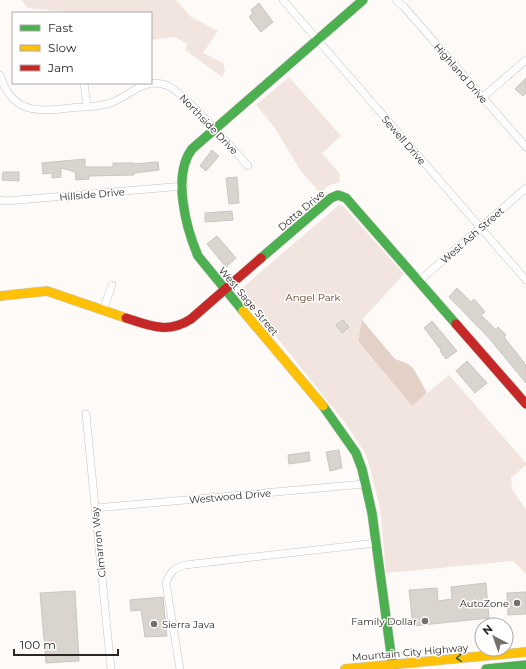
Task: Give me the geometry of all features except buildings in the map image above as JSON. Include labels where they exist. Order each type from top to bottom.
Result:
[{"type":"street","name":"Sewell Drive","points":[[283,0],[526,280]]},
{"type":"street","name":"West Sage Street","points":[[363,0],[192,149],[184,161],[184,186],[188,230],[198,256],[338,425],[356,453],[365,484],[376,543],[392,667]]},
{"type":"street","name":"Highland Drive","points":[[396,0],[404,7],[526,147]]},
{"type":"street","points":[[483,98],[526,60]]},
{"type":"street","name":"Northside Drive","points":[[0,75],[4,88],[12,98],[24,107],[43,111],[107,104],[144,84],[165,84],[180,94],[248,166]]},
{"type":"street","points":[[84,84],[87,106]]},
{"type":"street","name":"Hillside Drive","points":[[0,200],[6,201],[184,186]]},
{"type":"street","name":"West Ash Street","points":[[419,281],[526,188]]},
{"type":"street","name":"Dotta Drive","points":[[0,296],[46,291],[154,328],[169,329],[184,324],[191,319],[331,198],[338,195],[346,198],[526,404]]},
{"type":"street","points":[[103,310],[112,285]]},
{"type":"street","name":"Cimarron Way","points":[[86,414],[111,669]]},
{"type":"street","name":"Westwood Drive","points":[[95,508],[365,484]]},
{"type":"street","points":[[180,669],[166,583],[169,575],[175,568],[185,565],[376,543]]},
{"type":"street","name":"Mountain City Highway","points":[[345,669],[392,667],[526,652]]},
{"type":"street","points":[[486,669],[526,665]]},
{"type":"green space","points":[[21,0],[176,0],[191,17],[218,31],[203,53],[223,63],[225,71],[222,77],[185,50],[187,44],[175,37],[152,40],[152,12],[69,12],[28,8]]},
{"type":"green space","points":[[289,77],[341,136],[322,153],[340,174],[339,182],[326,187],[321,194],[300,170],[275,128],[256,105]]},
{"type":"green space","name":"Angel Park","points":[[339,205],[343,206],[404,274],[362,320],[358,341],[412,406],[449,375],[526,463],[526,465],[511,478],[512,489],[526,510],[526,574],[513,561],[386,573],[380,508],[365,453],[346,424],[242,294],[242,288]]},
{"type":"shaded area","points":[[362,320],[395,359],[412,367],[419,378],[427,393],[412,406],[358,341]]},
{"type":"traffic: fast","points":[[243,311],[198,256],[193,244],[183,202],[182,187],[186,160],[192,149],[363,0]]},
{"type":"traffic: fast","points":[[261,258],[331,198],[338,195],[346,198],[456,324]]},
{"type":"traffic: fast","points":[[323,406],[356,453],[362,469],[372,513],[393,669]]},
{"type":"traffic: fast","points":[[486,669],[526,665]]},
{"type":"traffic: slow","points":[[0,296],[47,291],[126,318]]},
{"type":"traffic: slow","points":[[243,311],[323,406]]},
{"type":"traffic: slow","points":[[345,669],[526,652]]},
{"type":"traffic: jam","points":[[126,318],[143,324],[159,327],[183,324],[191,319],[261,258]]},
{"type":"traffic: jam","points":[[456,324],[526,404]]},
{"type":"place","name":"AutoZone","points":[[517,603]]},
{"type":"place","name":"Family Dollar","points":[[425,621]]},
{"type":"place","name":"Sierra Java","points":[[154,624]]}]
